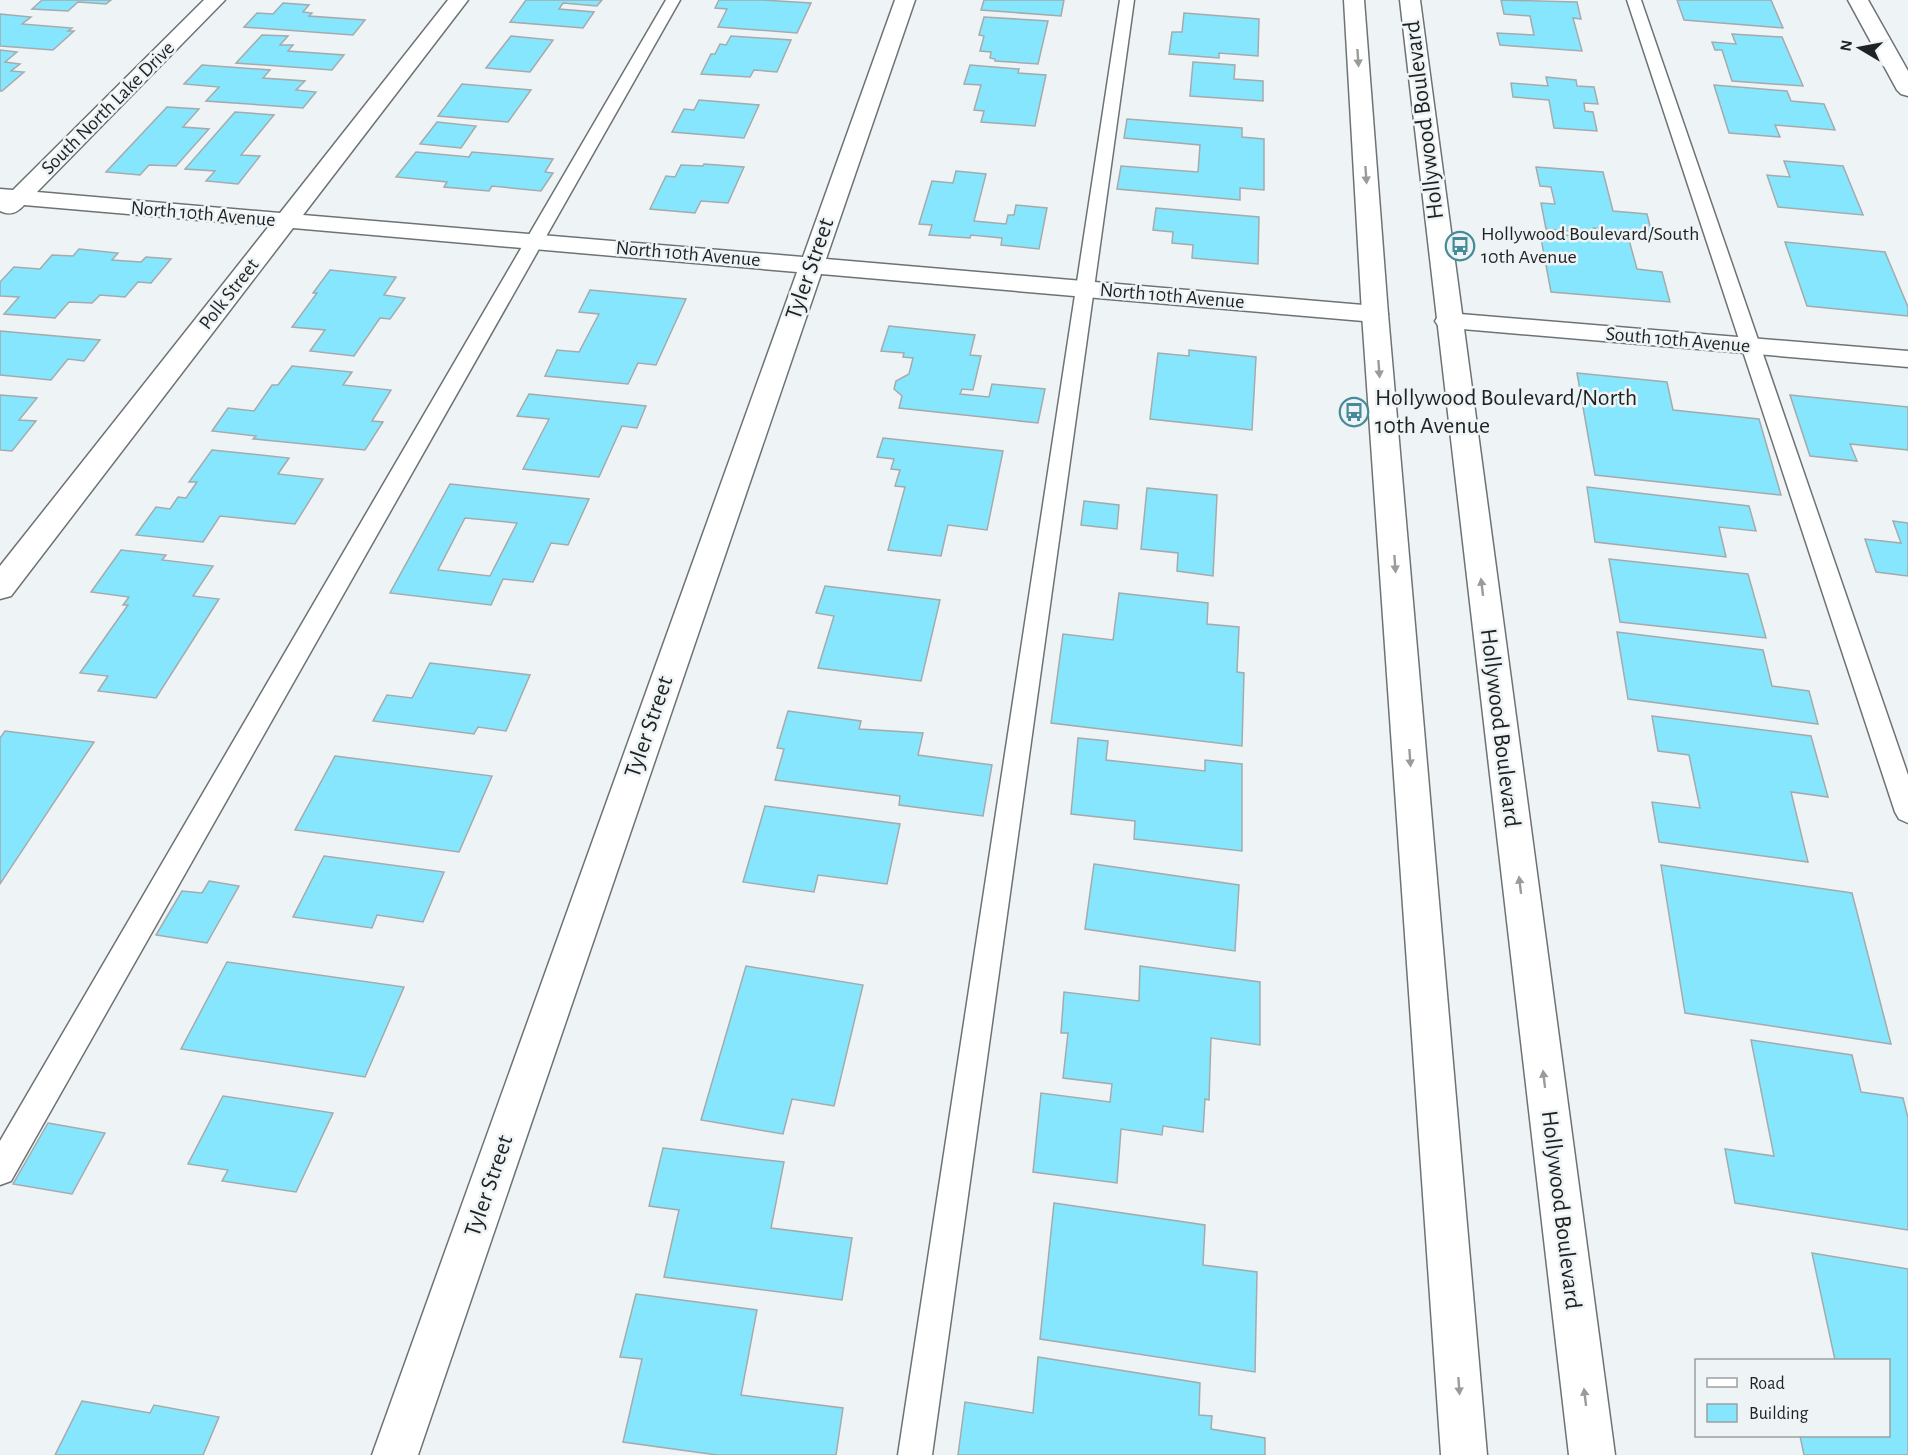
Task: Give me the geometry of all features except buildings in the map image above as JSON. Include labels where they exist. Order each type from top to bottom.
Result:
[{"type":"street","name":"South North Lake Drive","points":[[0,216],[10,196],[215,0]]},
{"type":"street","name":"Polk Street","points":[[0,588],[458,0]]},
{"type":"street","name":"Tyler Street","points":[[395,1455],[905,0]]},
{"type":"street","points":[[1354,0],[1375,314],[1464,1455]]},
{"type":"street","name":"Hollywood Boulevard","points":[[1410,0],[1448,321],[1592,1455]]},
{"type":"street","points":[[1858,0],[1908,90]]},
{"type":"street","name":"North 10th Avenue","points":[[10,196],[286,222],[811,264],[1375,314]]},
{"type":"street","name":"South 10th Avenue","points":[[1448,321],[1908,359]]},
{"type":"lane","points":[[0,1170],[673,0]]},
{"type":"lane","points":[[915,1455],[1126,0]]},
{"type":"lane","points":[[1634,0],[1908,812]]},
{"type":"place","name":"Hollywood Boulevard/South 10th Avenue","points":[[1460,246]]},
{"type":"place","name":"Hollywood Boulevard/North 10th Avenue","points":[[1354,412]]}]
